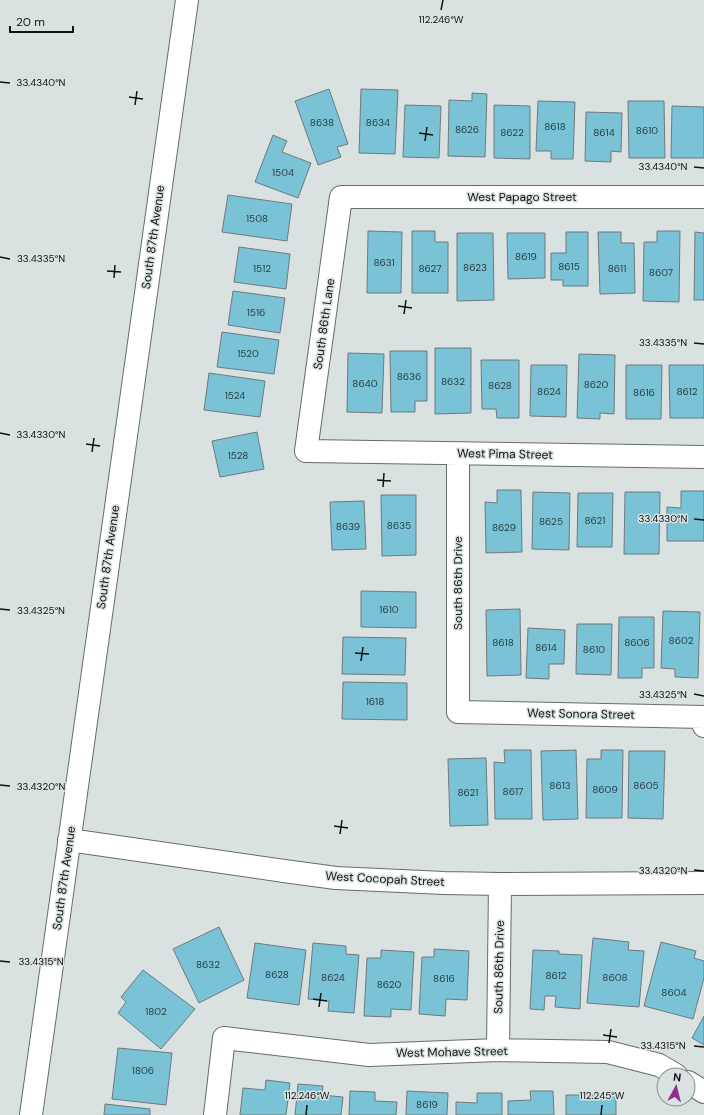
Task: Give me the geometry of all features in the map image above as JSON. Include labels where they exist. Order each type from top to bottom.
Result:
[{"type":"street","name":"South 87th Avenue","points":[[31,1115],[187,0]]},
{"type":"street","name":"West Papago Street","points":[[341,197],[704,197]]},
{"type":"street","name":"South 86th Lane","points":[[306,451],[341,197]]},
{"type":"street","name":"West Pima Street","points":[[306,451],[704,457]]},
{"type":"street","name":"South 86th Drive","points":[[458,454],[458,712]]},
{"type":"street","name":"West Sonora Street","points":[[458,712],[704,717]]},
{"type":"street","points":[[704,717],[704,726]]},
{"type":"street","name":"West Cocopah Street","points":[[69,840],[336,878],[437,883],[500,884],[704,883]]},
{"type":"street","name":"South 86th Drive","points":[[498,1050],[500,884]]},
{"type":"street","name":"West Mohave Street","points":[[215,1115],[224,1038],[369,1055],[498,1050],[608,1052],[662,1067]]},
{"type":"building","points":[[329,89],[348,144],[337,147],[341,157],[318,165],[295,101]]},
{"type":"building","points":[[361,89],[398,90],[395,154],[359,153]]},
{"type":"building","points":[[472,93],[487,94],[485,157],[448,156],[449,100],[472,101]]},
{"type":"building","points":[[538,101],[575,102],[573,159],[551,159],[551,151],[536,151]]},
{"type":"building","points":[[628,101],[664,101],[665,158],[629,158]]},
{"type":"building","points":[[405,105],[441,106],[439,158],[403,157]]},
{"type":"building","points":[[494,105],[530,106],[530,159],[494,158]]},
{"type":"building","points":[[672,106],[704,107],[704,158],[671,158]]},
{"type":"building","points":[[586,112],[622,113],[621,152],[611,151],[611,162],[585,161]]},
{"type":"building","points":[[273,135],[287,141],[282,152],[311,163],[298,198],[255,182]]},
{"type":"building","points":[[228,195],[292,204],[287,241],[222,232]]},
{"type":"building","points":[[368,231],[402,232],[401,293],[367,293]]},
{"type":"building","points":[[412,231],[435,231],[435,242],[448,242],[448,293],[412,293]]},
{"type":"building","points":[[657,231],[680,231],[679,302],[643,301],[644,242],[657,242]]},
{"type":"building","points":[[566,232],[588,232],[588,286],[563,286],[563,280],[551,280],[551,253],[566,253]]},
{"type":"building","points":[[598,232],[621,232],[621,243],[634,243],[635,293],[600,294]]},
{"type":"building","points":[[695,232],[704,233],[704,300],[694,300]]},
{"type":"building","points":[[457,233],[493,233],[494,300],[457,301]]},
{"type":"building","points":[[507,233],[545,233],[545,278],[508,279]]},
{"type":"building","points":[[239,247],[290,254],[286,289],[234,282]]},
{"type":"building","points":[[233,291],[285,298],[280,333],[228,325]]},
{"type":"building","points":[[222,332],[279,340],[274,374],[217,367]]},
{"type":"building","points":[[435,348],[471,348],[471,413],[435,414]]},
{"type":"building","points":[[390,351],[427,351],[427,401],[415,401],[415,412],[391,412]]},
{"type":"building","points":[[348,353],[384,354],[382,413],[347,412]]},
{"type":"building","points":[[579,354],[615,355],[614,414],[600,413],[600,419],[577,418]]},
{"type":"building","points":[[481,360],[519,360],[519,418],[497,418],[496,409],[482,409]]},
{"type":"building","points":[[531,365],[567,365],[566,417],[530,416]]},
{"type":"building","points":[[626,365],[662,365],[661,419],[626,419]]},
{"type":"building","points":[[669,365],[704,365],[704,418],[670,418]]},
{"type":"building","points":[[209,373],[265,381],[260,417],[204,410]]},
{"type":"building","points":[[257,432],[264,469],[220,477],[212,441]]},
{"type":"building","points":[[497,490],[521,490],[522,552],[486,553],[485,502],[497,503]]},
{"type":"building","points":[[681,491],[704,491],[704,541],[667,541],[667,507],[681,508]]},
{"type":"building","points":[[533,492],[570,493],[569,550],[532,549]]},
{"type":"building","points":[[625,492],[660,492],[659,554],[624,554]]},
{"type":"building","points":[[578,493],[613,493],[612,547],[577,547]]},
{"type":"building","points":[[381,495],[416,495],[416,555],[382,556]]},
{"type":"building","points":[[364,501],[366,549],[332,550],[330,502]]},
{"type":"building","points":[[361,591],[416,592],[416,628],[361,627]]},
{"type":"building","points":[[520,609],[521,675],[487,676],[486,610]]},
{"type":"building","points":[[663,611],[700,612],[698,678],[675,677],[675,669],[661,668]]},
{"type":"building","points":[[619,617],[654,617],[654,668],[642,668],[642,678],[618,678]]},
{"type":"building","points":[[577,624],[612,624],[611,675],[576,674]]},
{"type":"building","points":[[528,628],[565,630],[564,664],[549,664],[549,679],[526,678]]},
{"type":"building","points":[[343,637],[406,638],[405,675],[342,674]]},
{"type":"building","points":[[343,682],[407,683],[407,720],[342,719]]},
{"type":"building","points":[[504,750],[531,750],[532,819],[495,819],[494,762],[505,763]]},
{"type":"building","points":[[576,750],[578,819],[543,820],[541,751]]},
{"type":"building","points":[[601,750],[623,750],[622,818],[586,818],[587,759],[601,759]]},
{"type":"building","points":[[629,751],[665,751],[663,819],[628,818]]},
{"type":"building","points":[[486,758],[488,825],[450,826],[448,759]]},
{"type":"building","points":[[219,927],[244,980],[199,1003],[173,949]]},
{"type":"building","points":[[593,938],[629,942],[628,950],[644,951],[639,1007],[587,1003]]},
{"type":"building","points":[[661,942],[696,951],[694,958],[704,961],[704,978],[693,1019],[644,1006]]},
{"type":"building","points":[[255,943],[306,950],[299,1005],[247,998]]},
{"type":"building","points":[[313,943],[346,946],[346,954],[359,955],[354,1013],[328,1011],[329,1001],[308,999]]},
{"type":"building","points":[[434,949],[469,951],[467,1000],[446,999],[445,1016],[419,1014],[422,957],[434,957]]},
{"type":"building","points":[[381,950],[414,952],[411,1010],[391,1009],[391,1017],[364,1016],[367,958],[381,958]]},
{"type":"building","points":[[533,950],[559,951],[559,954],[582,955],[580,1009],[555,1007],[556,996],[545,996],[544,1010],[530,1009]]},
{"type":"building","points":[[143,970],[195,1009],[161,1049],[118,1013],[126,1002],[121,997]]},
{"type":"building","points":[[704,1016],[704,1045],[692,1038]]},
{"type":"building","points":[[118,1048],[172,1053],[166,1105],[112,1099]]},
{"type":"building","points":[[266,1080],[290,1083],[286,1115],[240,1115],[243,1088],[265,1090]]},
{"type":"building","points":[[298,1084],[323,1086],[322,1095],[343,1097],[341,1115],[295,1115]]},
{"type":"building","points":[[350,1091],[375,1092],[375,1101],[397,1102],[396,1115],[349,1115]]},
{"type":"building","points":[[407,1091],[448,1093],[447,1115],[406,1115]]},
{"type":"building","points":[[530,1091],[553,1091],[554,1115],[508,1115],[508,1101],[531,1100]]},
{"type":"building","points":[[477,1093],[502,1093],[502,1115],[456,1115],[456,1102],[477,1103]]},
{"type":"building","points":[[566,1095],[616,1095],[616,1115],[566,1115]]},
{"type":"building","points":[[105,1104],[150,1109],[150,1115],[104,1115]]}]
